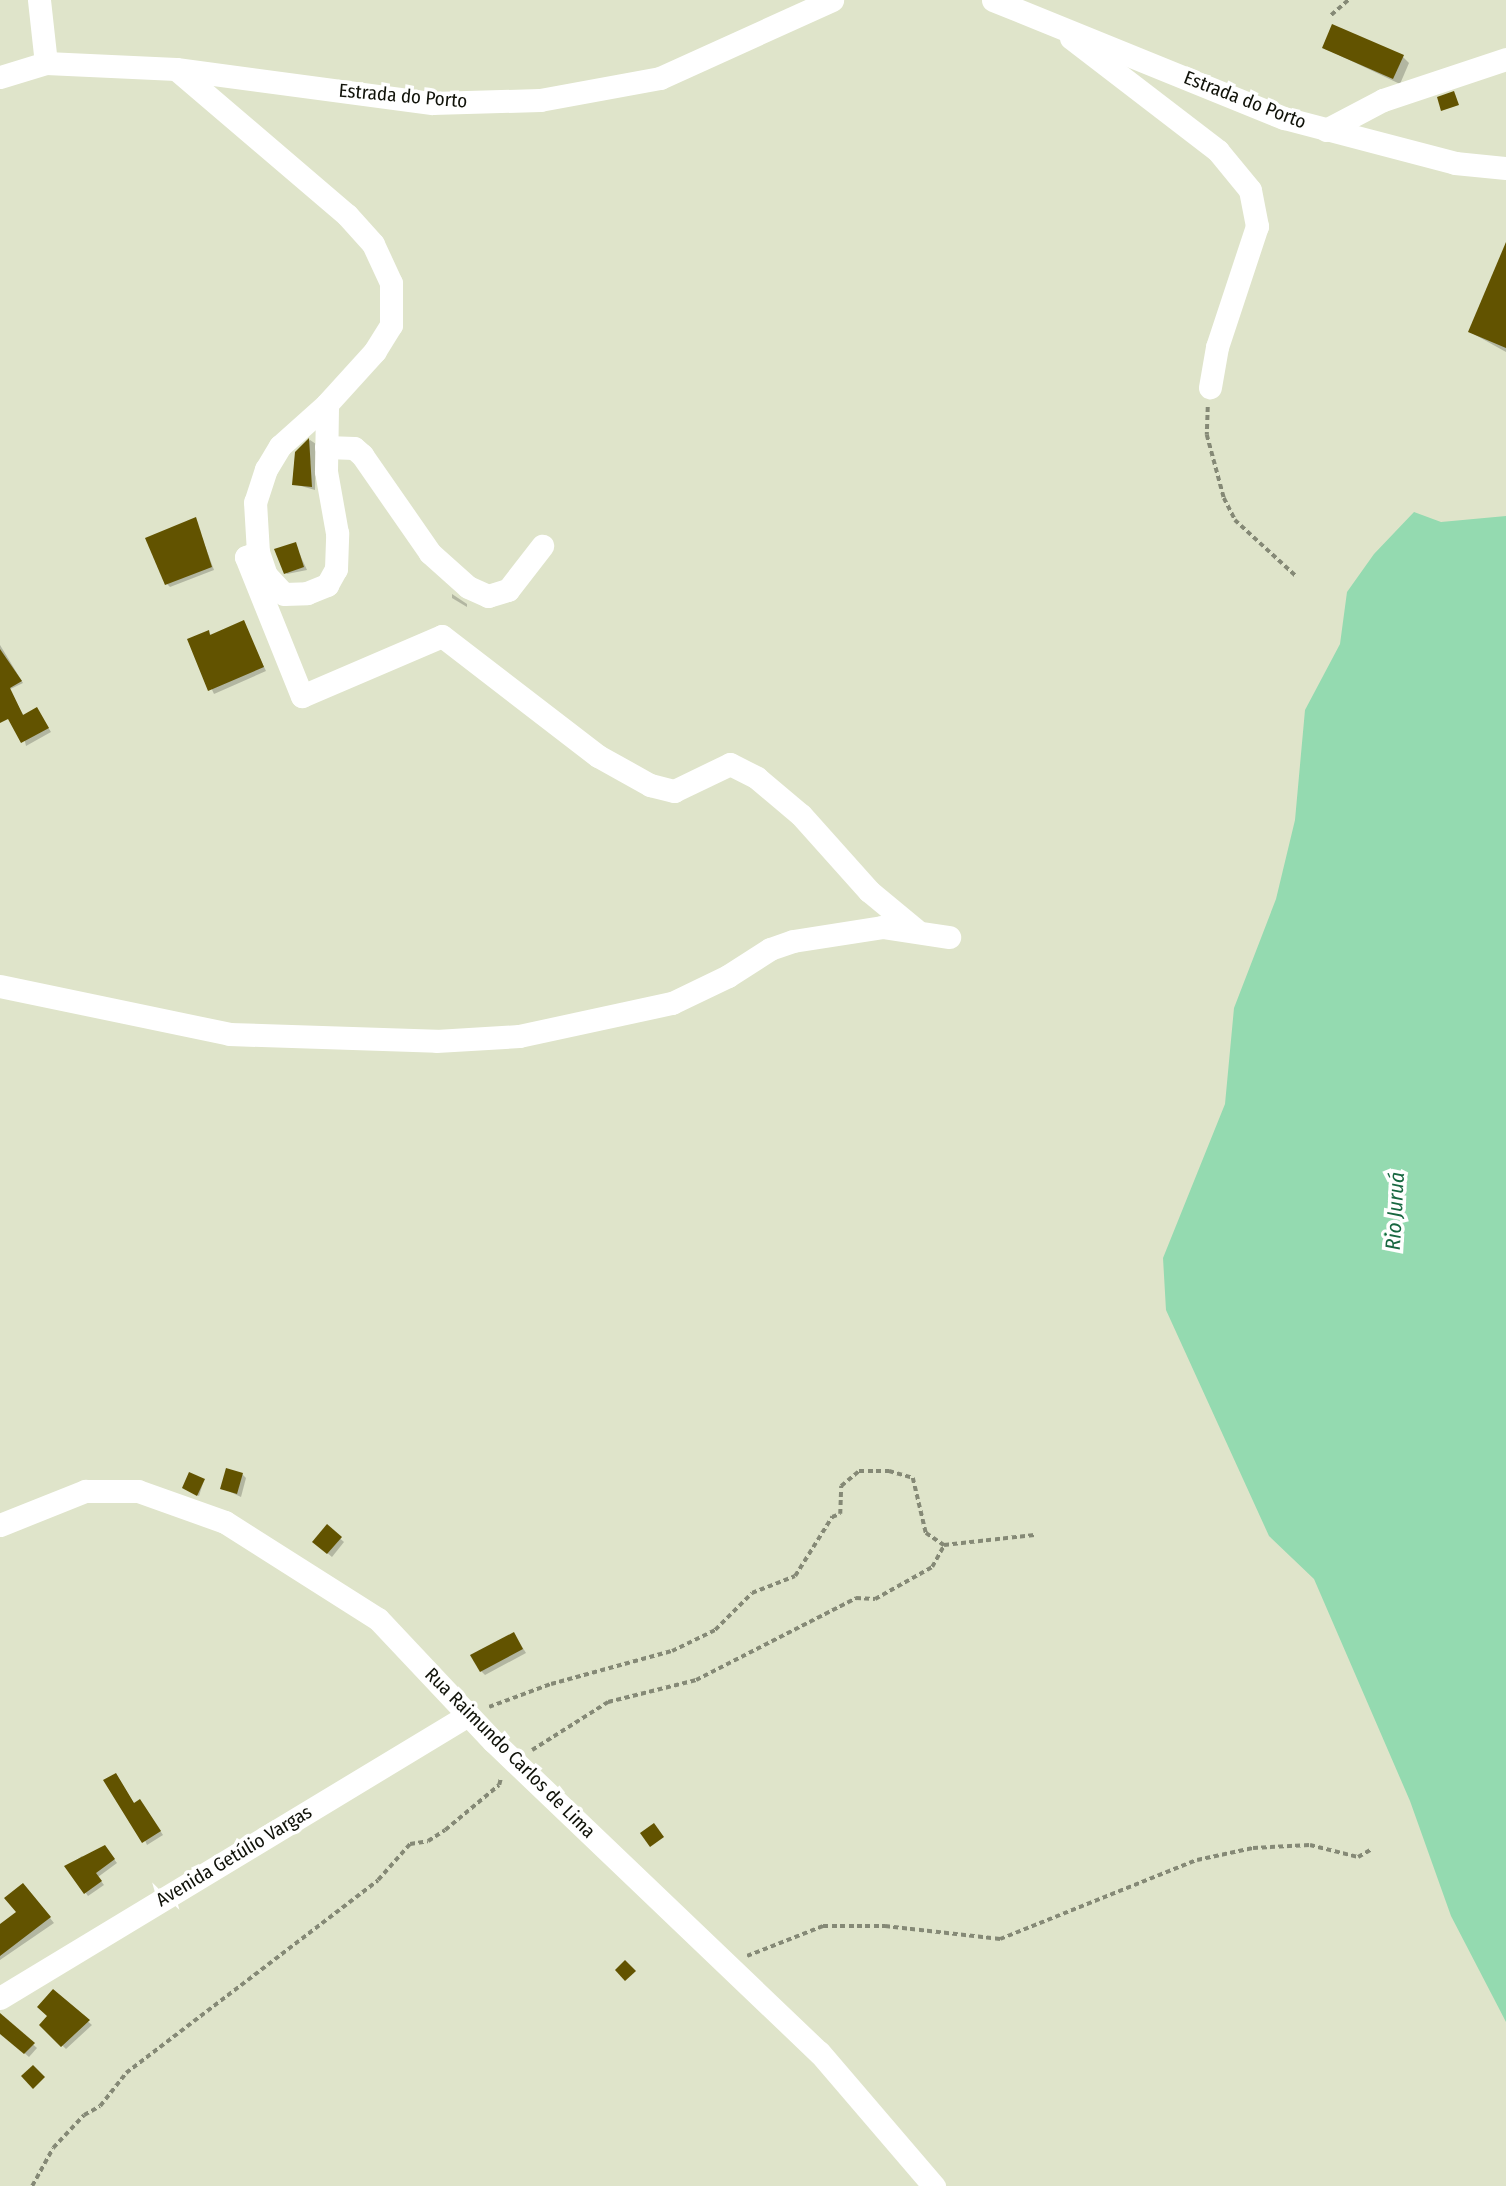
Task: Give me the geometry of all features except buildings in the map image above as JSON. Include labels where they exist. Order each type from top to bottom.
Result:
[{"type":"street","points":[[39,0],[46,63]]},
{"type":"street","name":"Estrada do Porto","points":[[0,77],[46,63],[176,69],[432,103],[540,100],[660,78],[802,7],[832,0]]},
{"type":"street","name":"Estrada do Porto","points":[[993,0],[1284,117],[1455,163],[1506,168]]},
{"type":"street","points":[[1055,25],[1218,151],[1250,190],[1257,226],[1217,347],[1210,387]]},
{"type":"street","points":[[1326,130],[1382,100],[1506,59]]},
{"type":"street","points":[[176,69],[347,215],[386,265],[393,302],[391,325],[375,351],[327,404],[280,446],[266,469],[256,502],[258,552],[266,575],[284,594],[307,593],[327,585],[336,569],[338,551],[326,447],[327,404]]},
{"type":"street","points":[[326,447],[354,448],[362,455],[422,544],[468,587],[488,596],[508,590],[542,546]]},
{"type":"street","points":[[258,552],[246,557],[302,696],[442,636],[598,756],[650,785],[674,791],[730,764],[757,778],[801,815],[869,891],[915,929]]},
{"type":"street","points":[[0,986],[229,1034],[329,1041],[519,1036],[671,1003],[728,976],[770,948],[793,941],[882,927],[915,929],[948,937]]},
{"type":"street","name":"Rua Raimundo Carlos de Lima","points":[[0,1525],[65,1497],[108,1489],[162,1498],[225,1522],[378,1619],[513,1760],[819,2052],[934,2186]]},
{"type":"street","name":"Avenida Getúlio Vargas","points":[[0,1998],[468,1715]]},
{"type":"path","points":[[1331,15],[1348,0]]},
{"type":"path","points":[[1210,387],[1207,435],[1224,498],[1235,520],[1297,577]]},
{"type":"path","points":[[468,1715],[551,1684],[672,1651],[715,1630],[752,1593],[795,1576],[832,1517],[840,1514],[841,1486],[859,1471],[889,1471],[913,1478],[926,1533],[944,1545],[1034,1535]]},
{"type":"path","points":[[32,2186],[53,2148],[84,2115],[100,2106],[126,2073],[378,1880],[410,1844],[428,1841],[445,1830],[499,1785],[504,1768],[513,1760],[608,1702],[696,1680],[856,1598],[875,1599],[932,1567],[944,1545]]},
{"type":"path","points":[[736,1972],[751,1951],[779,1946],[823,1926],[885,1926],[1000,1940],[1197,1860],[1254,1848],[1310,1845],[1358,1857],[1371,1849]]},
{"type":"water","name":"Rio Juruá","points":[[1414,512],[1441,522],[1506,516],[1506,2022],[1451,1916],[1410,1801],[1314,1579],[1269,1536],[1166,1310],[1163,1258],[1225,1104],[1234,1008],[1276,899],[1295,820],[1305,710],[1340,644],[1347,592],[1374,554]]}]
